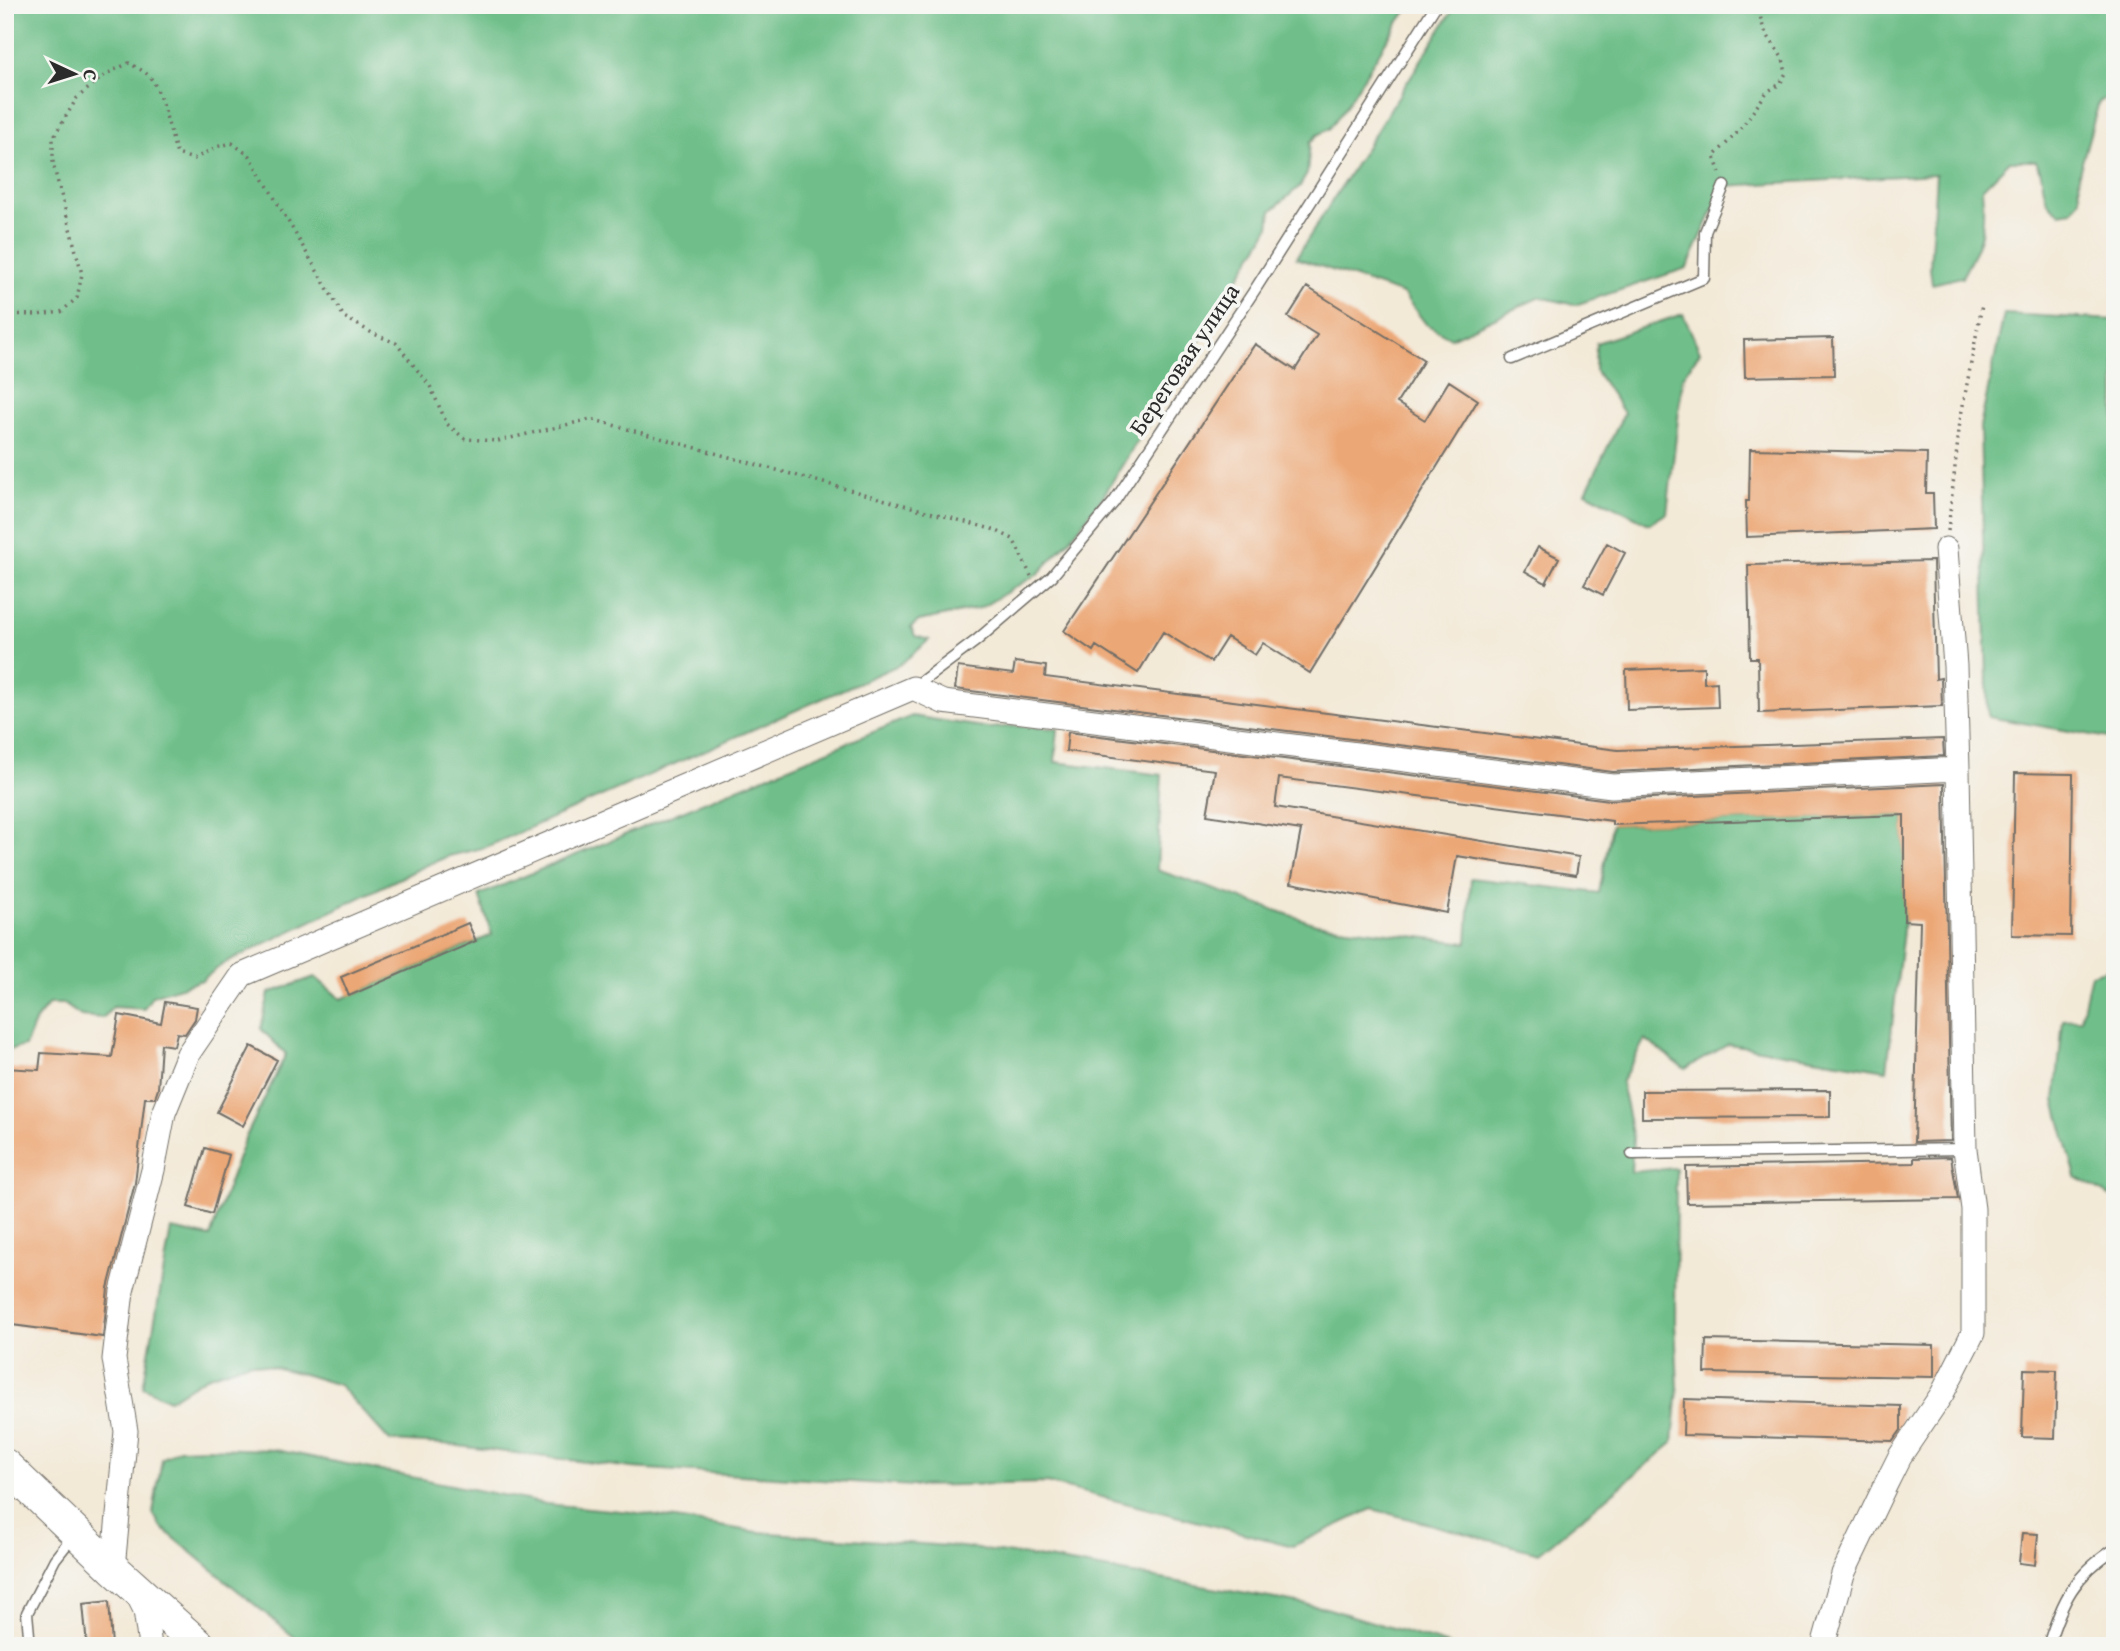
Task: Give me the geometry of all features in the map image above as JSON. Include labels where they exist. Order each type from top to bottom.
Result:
[{"type":"street","points":[[1824,1646],[1843,1574],[1900,1456],[1942,1394],[1973,1332],[1973,1209],[1965,1149],[1955,666],[1946,549]]},
{"type":"street","points":[[150,1646],[145,1610],[123,1577],[126,1431],[114,1359],[122,1291],[153,1170],[164,1113],[188,1054],[242,975],[913,688],[943,702],[1612,786],[1958,769]]},
{"type":"street","points":[[5,1465],[123,1577],[201,1646]]},
{"type":"lane","name":"Береговая улица","points":[[913,688],[977,640],[1052,576],[1114,502],[1256,288],[1436,5]]},
{"type":"lane","points":[[1512,359],[1704,278],[1705,232],[1724,186]]},
{"type":"lane","points":[[1632,1154],[1965,1149]]},
{"type":"lane","points":[[30,1646],[27,1614],[55,1559],[76,1533]]},
{"type":"lane","points":[[2048,1646],[2066,1595],[2076,1581],[2115,1549]]},
{"type":"path","points":[[1724,186],[1714,156],[1738,131],[1767,92],[1780,84],[1786,73],[1783,59],[1764,30],[1757,5]]},
{"type":"path","points":[[5,314],[37,315],[61,312],[77,299],[82,274],[53,164],[53,138],[77,98],[106,74],[129,63],[149,76],[159,92],[177,154],[194,159],[216,147],[232,143],[250,156],[344,317],[374,334],[396,342],[430,386],[447,424],[465,439],[498,441],[560,424],[591,419],[601,421],[995,530],[1013,539],[1031,575],[1033,593]]},
{"type":"path","points":[[1946,549],[1959,421],[1982,305]]},
{"type":"green space","points":[[5,5],[1411,5],[1344,109],[1329,129],[1317,135],[1310,143],[1307,174],[1300,186],[1271,211],[1269,227],[1262,240],[1102,498],[1038,574],[980,608],[919,621],[911,627],[915,636],[929,640],[901,664],[486,847],[449,856],[427,865],[223,964],[202,980],[152,996],[144,1009],[113,1007],[103,1018],[81,1016],[64,1004],[49,1004],[36,1020],[25,1046],[5,1051]]},
{"type":"green space","points":[[1456,5],[2115,5],[2115,95],[2099,102],[2079,173],[2080,199],[2072,211],[2060,213],[2048,202],[2036,161],[2010,161],[1982,189],[1981,235],[1962,277],[1932,284],[1930,268],[1936,174],[1724,186],[1687,268],[1575,305],[1540,297],[1451,338],[1426,324],[1403,294],[1296,258]]},
{"type":"green space","points":[[1683,314],[1700,352],[1683,376],[1667,513],[1649,524],[1586,492],[1624,413],[1595,370],[1596,343]]},
{"type":"green space","points":[[2004,314],[2115,320],[2115,739],[1988,717],[1980,427]]},
{"type":"green space","points":[[912,716],[989,728],[1017,726],[1058,729],[1055,762],[1162,775],[1157,870],[1316,924],[1467,943],[1471,878],[1599,893],[1612,825],[1904,815],[1904,921],[1887,1070],[1729,1044],[1685,1069],[1645,1039],[1621,1083],[1633,1138],[1631,1172],[1676,1168],[1675,1322],[1678,1388],[1673,1443],[1539,1553],[1372,1509],[1293,1546],[1047,1483],[913,1486],[632,1468],[443,1444],[390,1441],[339,1385],[250,1362],[206,1377],[169,1400],[143,1387],[171,1229],[210,1237],[243,1143],[286,1054],[261,1029],[269,993],[315,977],[341,999],[492,935],[479,895]]},
{"type":"green space","points":[[2115,967],[2115,1199],[2076,1177],[2055,1101],[2063,1020],[2081,1019],[2091,974]]},
{"type":"green space","points":[[179,1449],[276,1450],[546,1504],[631,1512],[757,1532],[962,1547],[1042,1558],[1326,1608],[1452,1646],[305,1646],[161,1527],[153,1513],[162,1459]]},
{"type":"building","points":[[1307,287],[1424,360],[1397,403],[1425,420],[1449,381],[1478,400],[1310,673],[1263,643],[1255,655],[1227,637],[1211,662],[1163,632],[1138,673],[1096,646],[1093,651],[1064,631],[1255,344],[1295,370],[1317,335],[1288,317]]},
{"type":"building","points":[[1833,338],[1834,375],[1745,377],[1744,340]]},
{"type":"building","points":[[1750,449],[1927,453],[1926,493],[1933,493],[1934,529],[1747,537],[1746,501],[1749,501]]},
{"type":"building","points":[[1607,543],[1625,553],[1603,595],[1584,585]]},
{"type":"building","points":[[1538,547],[1559,558],[1546,583],[1525,571]]},
{"type":"building","points":[[1933,561],[1936,679],[1941,678],[1942,706],[1759,713],[1758,658],[1750,658],[1748,565]]},
{"type":"building","points":[[1015,662],[1046,666],[1045,677],[1618,750],[1943,739],[1944,756],[1613,772],[955,689],[958,667],[1013,674]]},
{"type":"building","points":[[1704,667],[1704,683],[1717,682],[1718,707],[1627,710],[1626,670]]},
{"type":"building","points":[[1068,732],[1610,800],[1944,784],[1951,1141],[1914,1142],[1920,922],[1904,921],[1904,815],[1612,825],[1612,821],[1279,778],[1275,807],[1579,857],[1576,875],[1457,856],[1447,913],[1291,883],[1301,830],[1207,815],[1215,770],[1066,751]]},
{"type":"building","points":[[2015,773],[2073,774],[2071,936],[2012,935]]},
{"type":"building","points":[[468,923],[476,941],[349,996],[341,977]]},
{"type":"building","points":[[165,1002],[197,1007],[195,1019],[185,1034],[177,1033],[174,1046],[161,1044],[158,1089],[155,1098],[145,1098],[135,1183],[108,1288],[103,1337],[5,1324],[5,1068],[39,1070],[41,1053],[112,1057],[119,1015],[161,1023]]},
{"type":"building","points":[[251,1046],[277,1060],[243,1126],[217,1112]]},
{"type":"building","points":[[1830,1090],[1830,1117],[1642,1118],[1642,1091]]},
{"type":"building","points":[[205,1148],[229,1155],[212,1214],[188,1207]]},
{"type":"building","points":[[1951,1157],[1958,1199],[1687,1203],[1686,1167],[1914,1163],[1914,1158]]},
{"type":"building","points":[[1706,1340],[1934,1345],[1934,1377],[1705,1373]]},
{"type":"building","points":[[2024,1369],[2057,1370],[2055,1438],[2022,1437]]},
{"type":"building","points":[[1684,1399],[1901,1406],[1901,1430],[1893,1441],[1683,1435]]},
{"type":"building","points":[[2022,1533],[2038,1534],[2035,1565],[2019,1563]]},
{"type":"building","points":[[109,1601],[112,1646],[87,1646],[83,1604]]}]
